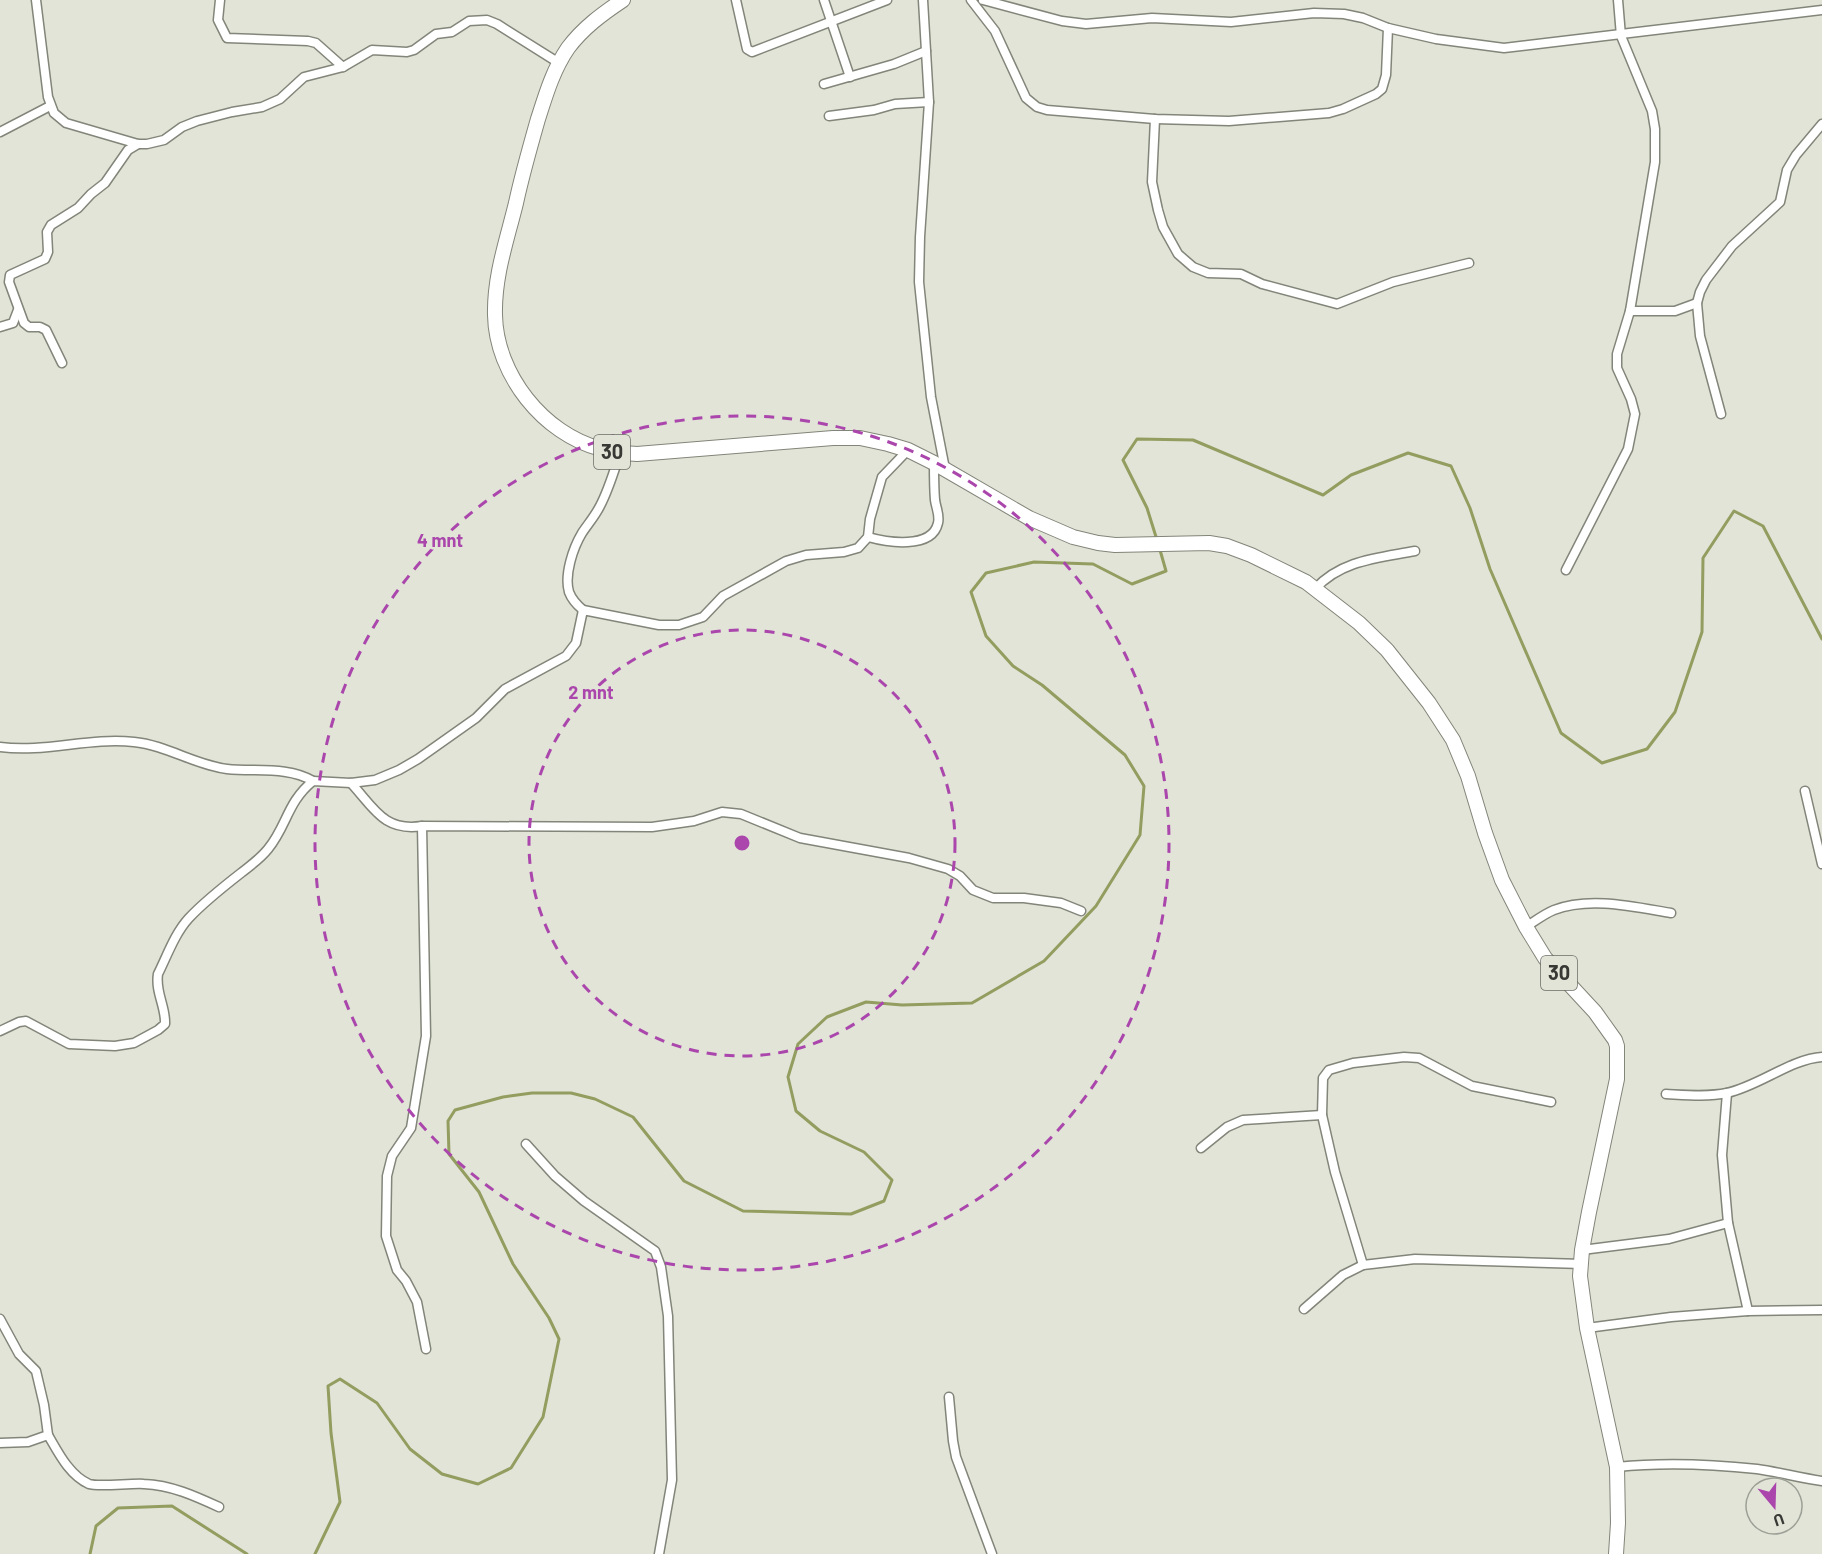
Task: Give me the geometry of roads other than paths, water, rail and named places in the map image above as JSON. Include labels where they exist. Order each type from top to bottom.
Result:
[{"type":"highway","name":"30","points":[[623,0],[587,27],[569,47],[559,63],[548,89],[525,161],[503,249],[496,297],[497,338],[502,358],[525,396],[548,420],[562,431],[589,445],[620,453],[674,452],[848,438],[874,440],[908,450],[940,466],[1008,507],[1064,534],[1098,543],[1133,545],[1180,543],[1227,546],[1306,582],[1359,623],[1387,650],[1429,703],[1453,740],[1468,776],[1502,880],[1526,927],[1545,958],[1595,1012],[1617,1046],[1617,1079],[1580,1276],[1587,1328],[1617,1467],[1616,1554]]},
{"type":"street","points":[[36,0],[50,106],[66,123],[138,144],[164,140],[182,127],[197,121],[262,107],[280,99],[304,76],[343,67],[372,50],[399,52],[414,50],[436,34],[452,32],[469,21],[477,19],[497,24],[559,63]]},
{"type":"street","points":[[220,0],[218,20],[227,38],[316,43],[343,67]]},
{"type":"street","points":[[736,0],[749,52],[887,0]]},
{"type":"street","points":[[824,0],[850,77]]},
{"type":"street","points":[[868,537],[890,543],[901,543],[924,538],[935,531],[939,523],[935,502],[940,466],[919,282],[928,102],[923,0]]},
{"type":"street","points":[[970,0],[995,31],[1030,103],[1047,110],[1155,119],[1229,121],[1329,113],[1343,109],[1382,89],[1386,75],[1388,28]]},
{"type":"street","points":[[983,0],[1062,21],[1086,24],[1152,18],[1231,22],[1330,13],[1363,18],[1388,28],[1436,39],[1504,48],[1621,36],[1822,10]]},
{"type":"street","points":[[1566,570],[1628,449],[1635,414],[1616,362],[1629,311],[1655,162],[1654,129],[1652,111],[1621,36],[1618,0]]},
{"type":"street","points":[[824,84],[926,51]]},
{"type":"street","points":[[829,116],[874,110],[895,104],[928,102]]},
{"type":"street","points":[[0,132],[50,106]]},
{"type":"street","points":[[1155,119],[1152,182],[1158,210],[1163,227],[1178,254],[1192,267],[1208,273],[1241,274],[1262,284],[1337,304],[1393,282],[1469,264]]},
{"type":"street","points":[[1721,414],[1700,336],[1697,303],[1706,280],[1732,246],[1780,202],[1787,170],[1796,155],[1822,124]]},
{"type":"street","points":[[62,363],[46,330],[26,326],[9,282],[10,275],[45,259],[48,252],[47,232],[51,225],[78,208],[105,183],[128,150],[138,144]]},
{"type":"street","points":[[1629,311],[1675,311],[1697,303]]},
{"type":"street","points":[[0,327],[13,323],[17,317],[18,306]]},
{"type":"street","points":[[620,453],[607,493],[595,516],[581,535],[571,562],[569,591],[572,599],[583,610],[666,626],[685,624],[707,615],[723,596],[786,561],[806,555],[852,550],[862,545],[868,537],[870,519],[882,477],[908,450]]},
{"type":"street","points":[[1315,589],[1324,579],[1349,565],[1416,551]]},
{"type":"street","points":[[0,747],[28,749],[104,741],[136,742],[219,768],[300,775],[313,781],[351,783],[375,780],[418,759],[476,718],[505,689],[566,656],[576,643],[583,610]]},
{"type":"street","points":[[0,1031],[26,1021],[69,1044],[116,1046],[134,1043],[158,1030],[165,1024],[165,1016],[156,983],[158,974],[182,926],[242,872],[257,862],[271,846],[297,796],[313,781]]},
{"type":"street","points":[[351,783],[384,819],[392,825],[407,828],[422,826],[652,827],[694,821],[722,812],[731,812],[800,838],[909,858],[948,869],[960,876],[973,890],[993,898],[1024,898],[1061,903],[1081,911]]},
{"type":"street","points":[[1804,791],[1822,864]]},
{"type":"street","points":[[422,826],[426,1036],[411,1128],[392,1156],[387,1176],[386,1236],[397,1270],[406,1281],[417,1302],[426,1349]]},
{"type":"street","points":[[1526,927],[1544,915],[1564,907],[1615,904],[1671,913]]},
{"type":"street","points":[[1363,1265],[1335,1172],[1322,1115],[1323,1078],[1329,1070],[1353,1063],[1404,1057],[1419,1058],[1472,1086],[1551,1102]]},
{"type":"street","points":[[1666,1094],[1727,1093],[1770,1077],[1800,1062],[1822,1057]]},
{"type":"street","points":[[1727,1093],[1722,1155],[1728,1223],[1748,1311]]},
{"type":"street","points":[[1201,1148],[1227,1127],[1243,1120],[1322,1115]]},
{"type":"street","points":[[526,1144],[555,1176],[584,1201],[655,1251],[661,1267],[668,1316],[672,1480],[659,1554]]},
{"type":"street","points":[[1304,1309],[1342,1275],[1363,1265],[1415,1259],[1582,1257],[1669,1239],[1728,1223]]},
{"type":"street","points":[[1587,1328],[1671,1317],[1748,1311],[1822,1310]]},
{"type":"street","points":[[0,1319],[19,1354],[36,1371],[48,1435],[70,1470],[90,1484],[146,1484],[169,1487],[219,1507]]},
{"type":"street","points":[[949,1397],[956,1457],[992,1554]]},
{"type":"street","points":[[0,1443],[28,1442],[48,1435]]},
{"type":"street","points":[[1617,1467],[1669,1463],[1716,1465],[1822,1481]]},
{"type":"waterway","points":[[1157,540],[1147,508],[1123,460],[1137,439],[1193,440],[1323,495],[1351,475],[1408,453],[1451,466],[1470,508],[1490,569],[1561,733],[1602,763],[1647,749],[1675,712],[1702,632],[1703,558],[1734,511],[1763,526],[1822,639]]},
{"type":"waterway","points":[[315,1554],[340,1502],[331,1433],[328,1386],[340,1379],[377,1403],[410,1449],[442,1474],[478,1484],[511,1468],[543,1417],[559,1339],[549,1318],[513,1264],[479,1192],[449,1154],[448,1121],[455,1110],[503,1097],[532,1093],[571,1093],[595,1099],[633,1117],[684,1181],[743,1211],[851,1214],[884,1201],[892,1180],[864,1152],[820,1131],[796,1111],[788,1077],[798,1044],[827,1017],[866,1002],[902,1005],[972,1003],[1044,961],[1096,906],[1140,835],[1144,786],[1125,755],[1042,685],[1013,666],[986,636],[971,592],[986,573],[1034,562],[1093,564],[1132,584],[1166,571],[1160,550]]},
{"type":"waterway","points":[[90,1554],[96,1526],[118,1508],[172,1506],[247,1554]]}]
